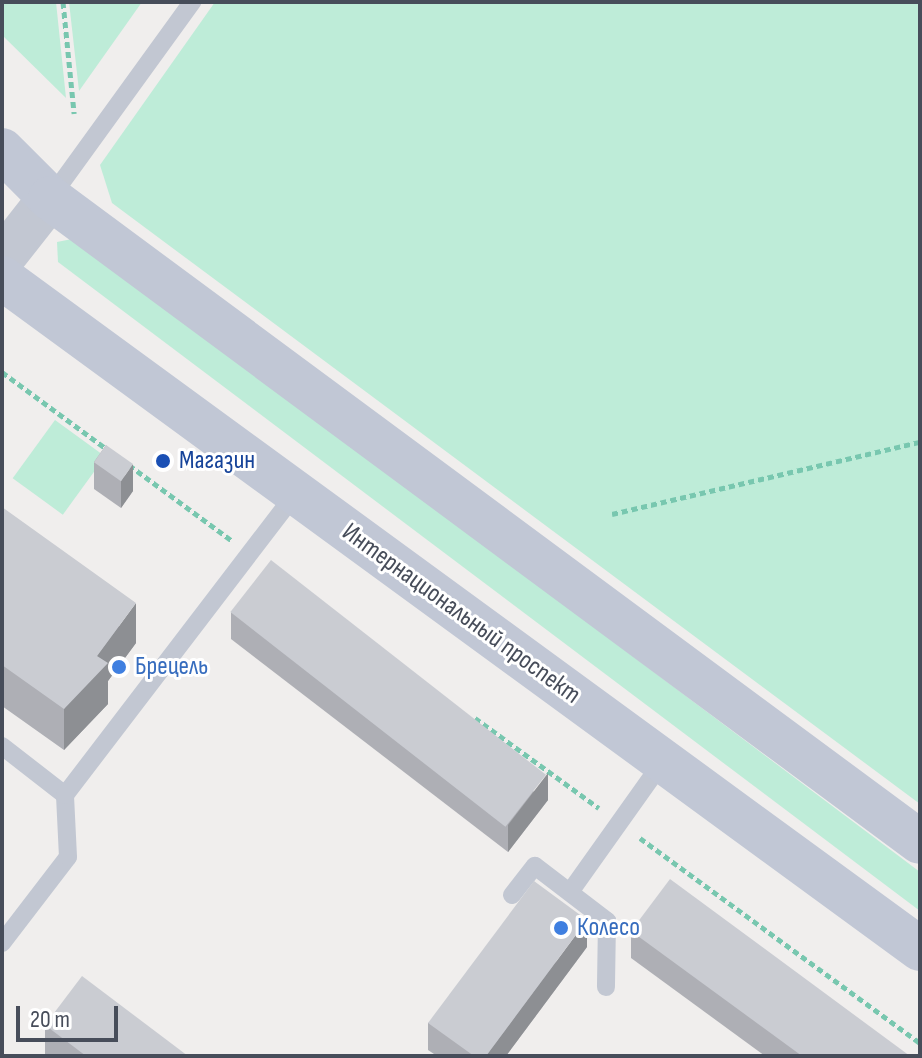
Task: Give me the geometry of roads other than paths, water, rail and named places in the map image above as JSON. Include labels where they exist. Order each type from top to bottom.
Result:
[{"type":"main road","points":[[2,150],[50,198],[920,842]]},
{"type":"main road","name":"Интернациональный проспект","points":[[2,278],[920,949]]},
{"type":"street","points":[[2,259],[50,198]]},
{"type":"lane","points":[[50,198],[192,2]]},
{"type":"lane","points":[[2,943],[68,857],[65,795],[252,555],[296,493]]},
{"type":"lane","points":[[2,746],[65,795]]},
{"type":"lane","points":[[570,892],[663,761]]},
{"type":"lane","points":[[512,895],[535,866],[607,921],[606,987]]},
{"type":"place","name":"Магазин","points":[[163,461]]},
{"type":"place","name":"Брецель","points":[[119,667]]},
{"type":"place","name":"Колесо","points":[[561,928]]}]
